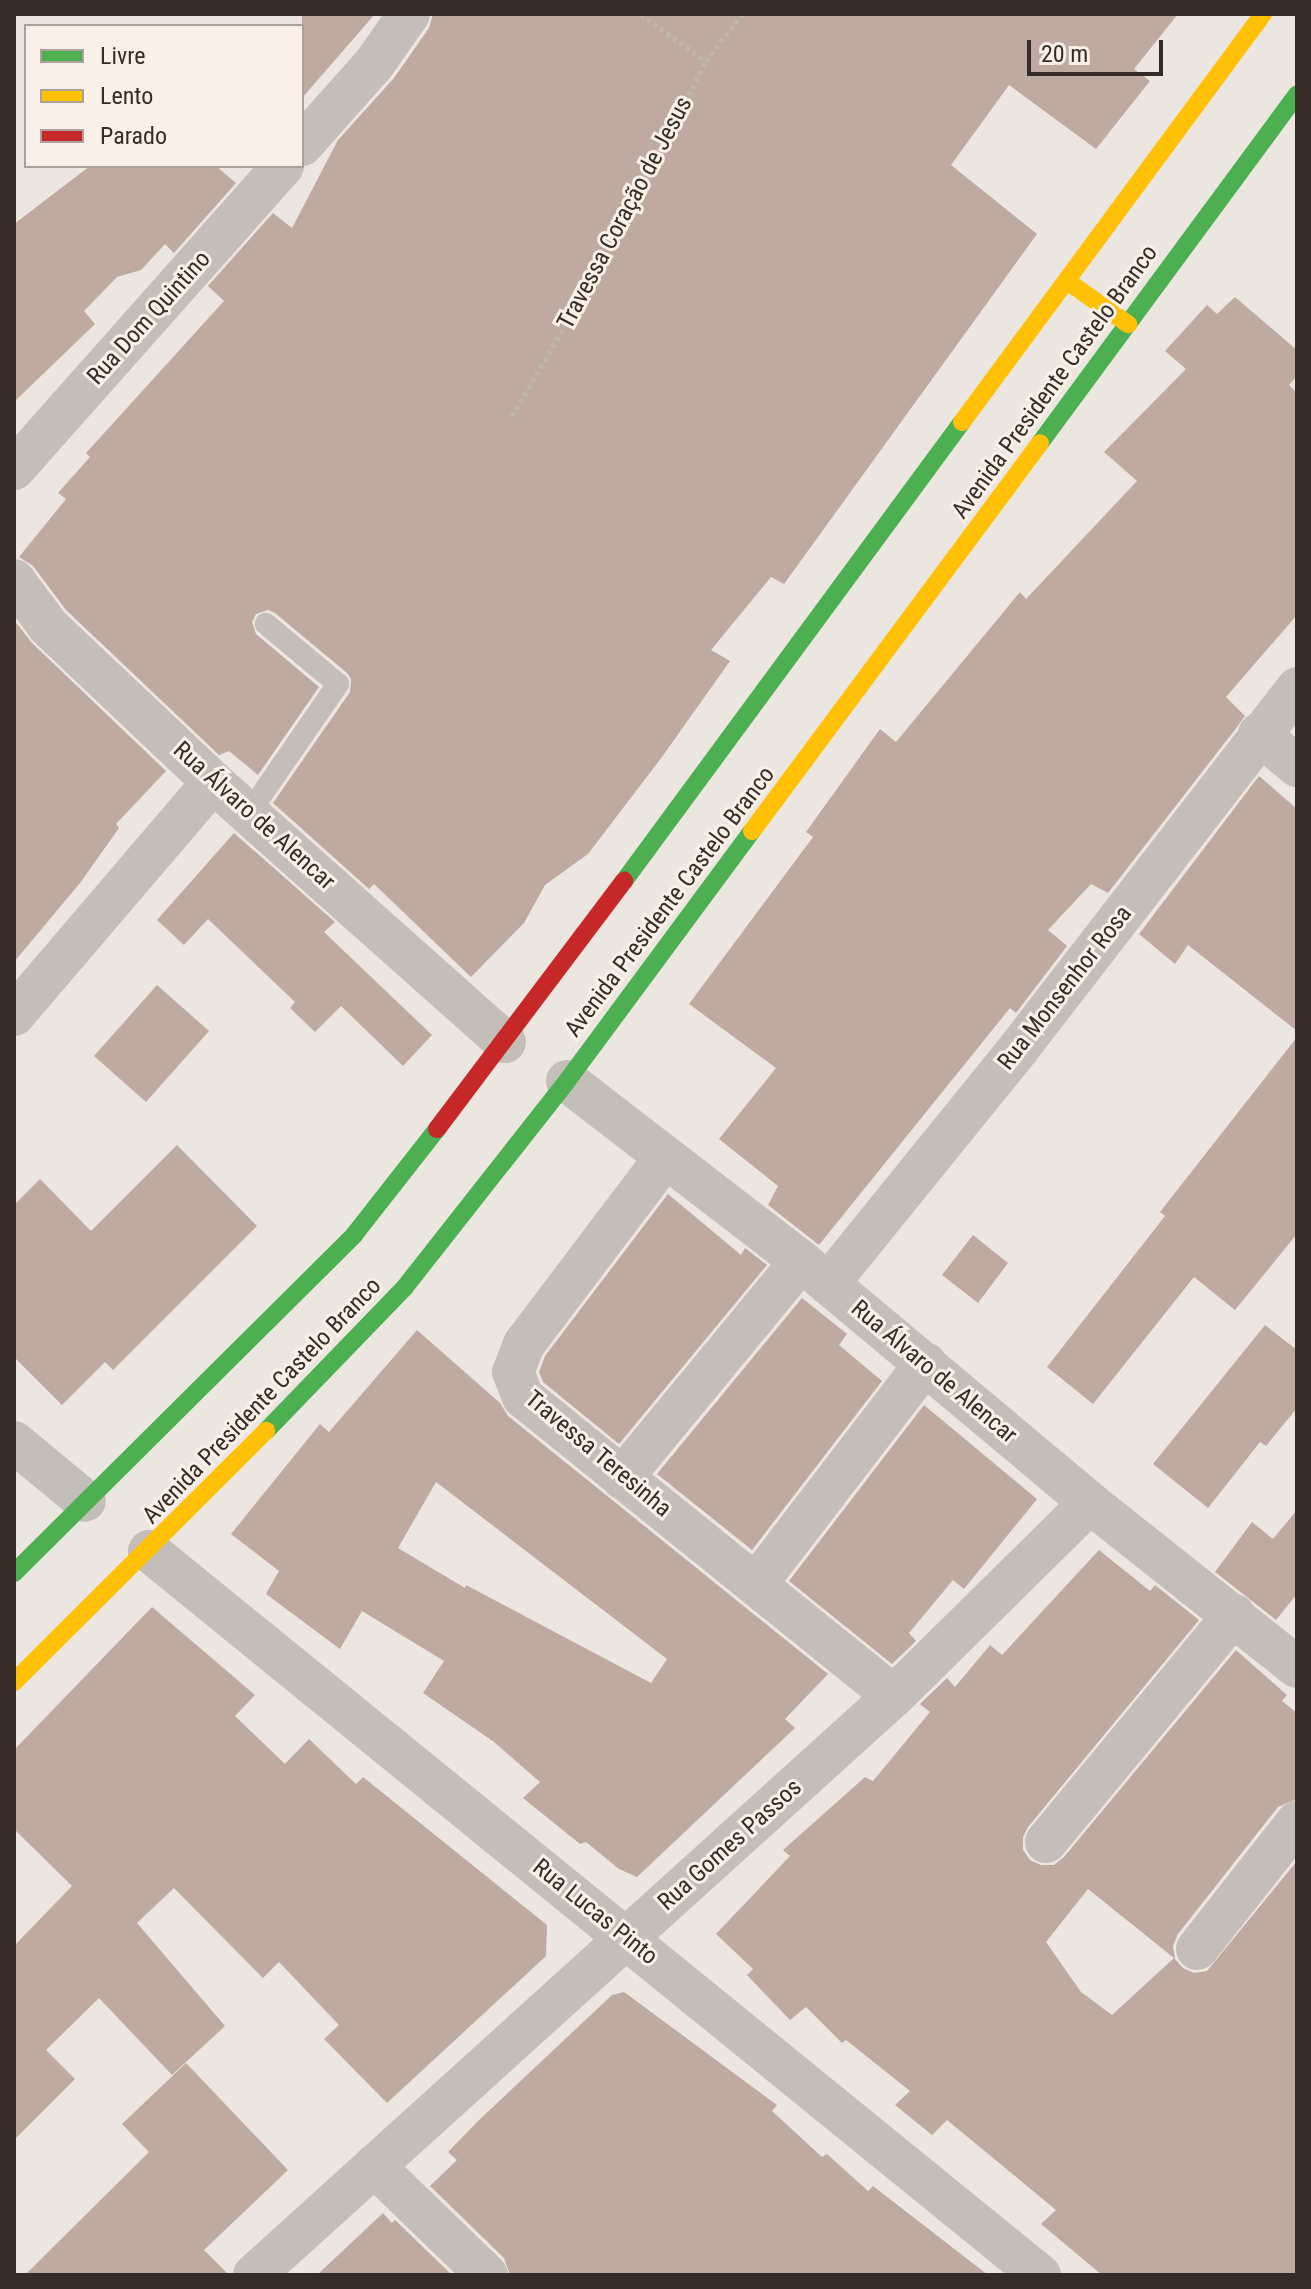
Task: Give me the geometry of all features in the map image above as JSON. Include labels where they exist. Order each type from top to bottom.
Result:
[{"type":"main road","name":"Avenida Presidente Castelo Branco","points":[[14,1573],[354,1235],[505,1042],[1263,14]]},
{"type":"main road","name":"Avenida Presidente Castelo Branco","points":[[14,1682],[149,1551],[405,1287],[567,1081],[1297,95]]},
{"type":"main road","points":[[1067,281],[1128,324]]},
{"type":"street","points":[[304,143],[374,64],[409,14]]},
{"type":"street","name":"Rua Dom Quintino","points":[[14,469],[281,168]]},
{"type":"street","name":"Rua Álvaro de Alencar","points":[[14,580],[48,626],[213,782],[505,1042]]},
{"type":"street","name":"Rua Monsenhor Rosa","points":[[622,1478],[815,1273],[1047,1012],[1297,688]]},
{"type":"street","points":[[1259,734],[1297,766]]},
{"type":"street","points":[[14,1015],[213,782]]},
{"type":"street","name":"Rua Álvaro de Alencar","points":[[567,1081],[815,1273],[1090,1503],[1297,1667]]},
{"type":"street","name":"Travessa Teresinha","points":[[664,1159],[524,1344],[513,1372],[523,1397],[894,1696]]},
{"type":"street","points":[[757,1583],[926,1363]]},
{"type":"street","points":[[14,1442],[85,1501]]},
{"type":"street","name":"Rua Gomes Passos","points":[[254,2275],[894,1696],[1090,1503]]},
{"type":"street","name":"Rua Lucas Pinto","points":[[149,1551],[1040,2275]]},
{"type":"street","points":[[1046,1842],[1234,1615]]},
{"type":"street","points":[[1197,1949],[1297,1822]]},
{"type":"street","points":[[374,2166],[487,2275]]},
{"type":"lane","points":[[249,813],[338,684],[266,624]]},
{"type":"path","points":[[641,14],[706,61]]},
{"type":"path","name":"Travessa Coração de Jesus","points":[[512,416],[613,245],[706,61],[742,14]]},
{"type":"building","points":[[302,14],[375,14],[304,96]]},
{"type":"building","points":[[433,14],[1178,14],[1134,69],[1150,81],[1096,149],[1009,85],[951,165],[1037,234],[784,584],[771,577],[711,650],[730,661],[662,757],[588,854],[545,885],[524,923],[471,977],[374,884],[369,889],[273,803],[350,692],[351,679],[347,673],[275,613],[268,610],[256,614],[252,622],[256,634],[319,687],[258,775],[229,751],[219,755],[66,610],[33,566],[19,557],[66,499],[58,493],[90,457],[86,453],[224,301],[208,286],[273,213],[292,228],[338,140],[394,78],[429,28]]},
{"type":"building","points":[[87,168],[218,168],[236,183],[174,253],[165,244],[141,270],[117,277],[84,311],[95,324],[14,402],[14,224]]},
{"type":"building","points":[[1235,297],[1297,350],[1297,376],[1289,385],[1297,393],[1297,615],[1226,697],[1245,716],[1237,727],[1108,893],[1091,884],[1048,930],[1067,946],[1016,1013],[1010,1008],[819,1245],[768,1205],[778,1186],[719,1139],[776,1068],[689,1004],[813,837],[806,832],[880,729],[896,742],[1020,592],[1026,599],[1137,481],[1104,452],[1186,369],[1165,351],[1207,305],[1217,314]]},
{"type":"building","points":[[14,620],[32,643],[166,771],[116,824],[119,828],[80,883],[14,962]]},
{"type":"building","points":[[1259,776],[1297,809],[1297,1031],[1188,945],[1175,964],[1139,934]]},
{"type":"building","points":[[234,833],[335,922],[324,932],[432,1035],[403,1066],[341,1006],[315,1032],[290,1008],[295,1002],[208,919],[184,945],[157,920]]},
{"type":"building","points":[[157,985],[209,1031],[146,1102],[94,1056]]},
{"type":"building","points":[[1297,1037],[1297,1234],[1235,1310],[1194,1277],[1093,1404],[1047,1367],[1165,1216],[1160,1212]]},
{"type":"building","points":[[177,1145],[257,1226],[113,1370],[105,1362],[62,1405],[14,1357],[14,1205],[40,1179],[91,1231]]},
{"type":"building","points":[[668,1194],[741,1255],[745,1248],[767,1265],[619,1444],[543,1382],[539,1372],[545,1356]]},
{"type":"building","points":[[973,1235],[1008,1263],[978,1303],[942,1275]]},
{"type":"building","points":[[802,1298],[847,1334],[839,1345],[882,1381],[752,1550],[657,1474]]},
{"type":"building","points":[[1265,1325],[1297,1350],[1297,1408],[1266,1446],[1260,1442],[1208,1508],[1153,1464]]},
{"type":"building","points":[[417,1330],[500,1403],[508,1416],[828,1674],[785,1719],[795,1728],[637,1877],[619,1869],[586,1842],[580,1844],[523,1798],[540,1782],[494,1742],[423,1693],[444,1661],[362,1611],[340,1649],[266,1594],[279,1571],[231,1534],[320,1424],[329,1432]],"holes":[[[436,1482],[667,1659],[651,1683],[466,1585],[465,1588],[398,1548]]]},
{"type":"building","points":[[924,1405],[1037,1499],[964,1589],[953,1580],[909,1633],[916,1641],[892,1664],[789,1581]]},
{"type":"building","points":[[1297,1510],[1297,1594],[1276,1620],[1215,1572],[1252,1522],[1273,1539]]},
{"type":"building","points":[[1099,1550],[1150,1591],[1155,1585],[1199,1620],[1028,1827],[1023,1837],[1023,1850],[1030,1860],[1041,1865],[1054,1865],[1064,1857],[1236,1650],[1287,1695],[1282,1701],[1297,1713],[1297,1799],[1278,1807],[1178,1934],[1173,1946],[1175,1959],[1183,1968],[1194,1973],[1207,1971],[1297,1861],[1297,2275],[1102,2275],[1041,2224],[1056,2210],[947,2120],[932,2135],[895,2105],[910,2091],[846,2040],[842,2043],[806,2007],[790,2020],[747,1975],[753,1969],[716,1934],[790,1856],[783,1850],[865,1777],[873,1781],[930,1712],[920,1704],[947,1678],[955,1687],[990,1645],[1002,1655]],"holes":[[[1088,1889],[1174,1958],[1112,2015],[1081,1992],[1046,1942]]]},
{"type":"building","points":[[152,1607],[255,1695],[235,1716],[285,1764],[309,1739],[356,1784],[363,1777],[547,1925],[546,1956],[387,2103],[324,2039],[339,2025],[279,1962],[263,1978],[174,1888],[137,1923],[225,2026],[172,2075],[99,1998],[46,2050],[75,2079],[14,2140],[14,1946],[72,1886],[14,1829],[14,1750]]},
{"type":"building","points":[[624,1992],[777,2105],[772,2111],[822,2157],[827,2154],[868,2191],[873,2186],[988,2275],[510,2275],[504,2258],[430,2186],[457,2160],[448,2152],[478,2121],[612,1995]]},
{"type":"building","points":[[186,2063],[288,2170],[204,2250],[229,2275],[25,2275],[149,2152],[122,2124]]},
{"type":"building","points":[[383,2213],[392,2223],[395,2220],[452,2275],[317,2275]]},
{"type":"traffic: fast","points":[[1040,443],[1297,95]]},
{"type":"traffic: fast","points":[[624,881],[962,422]]},
{"type":"traffic: fast","points":[[266,1431],[405,1287],[567,1081],[752,831]]},
{"type":"traffic: fast","points":[[14,1573],[354,1235],[437,1129]]},
{"type":"traffic: slow","points":[[962,422],[1263,14]]},
{"type":"traffic: slow","points":[[1067,281],[1128,324]]},
{"type":"traffic: slow","points":[[752,831],[1040,443]]},
{"type":"traffic: slow","points":[[14,1682],[266,1431]]},
{"type":"traffic: jam","points":[[437,1129],[624,881]]}]
